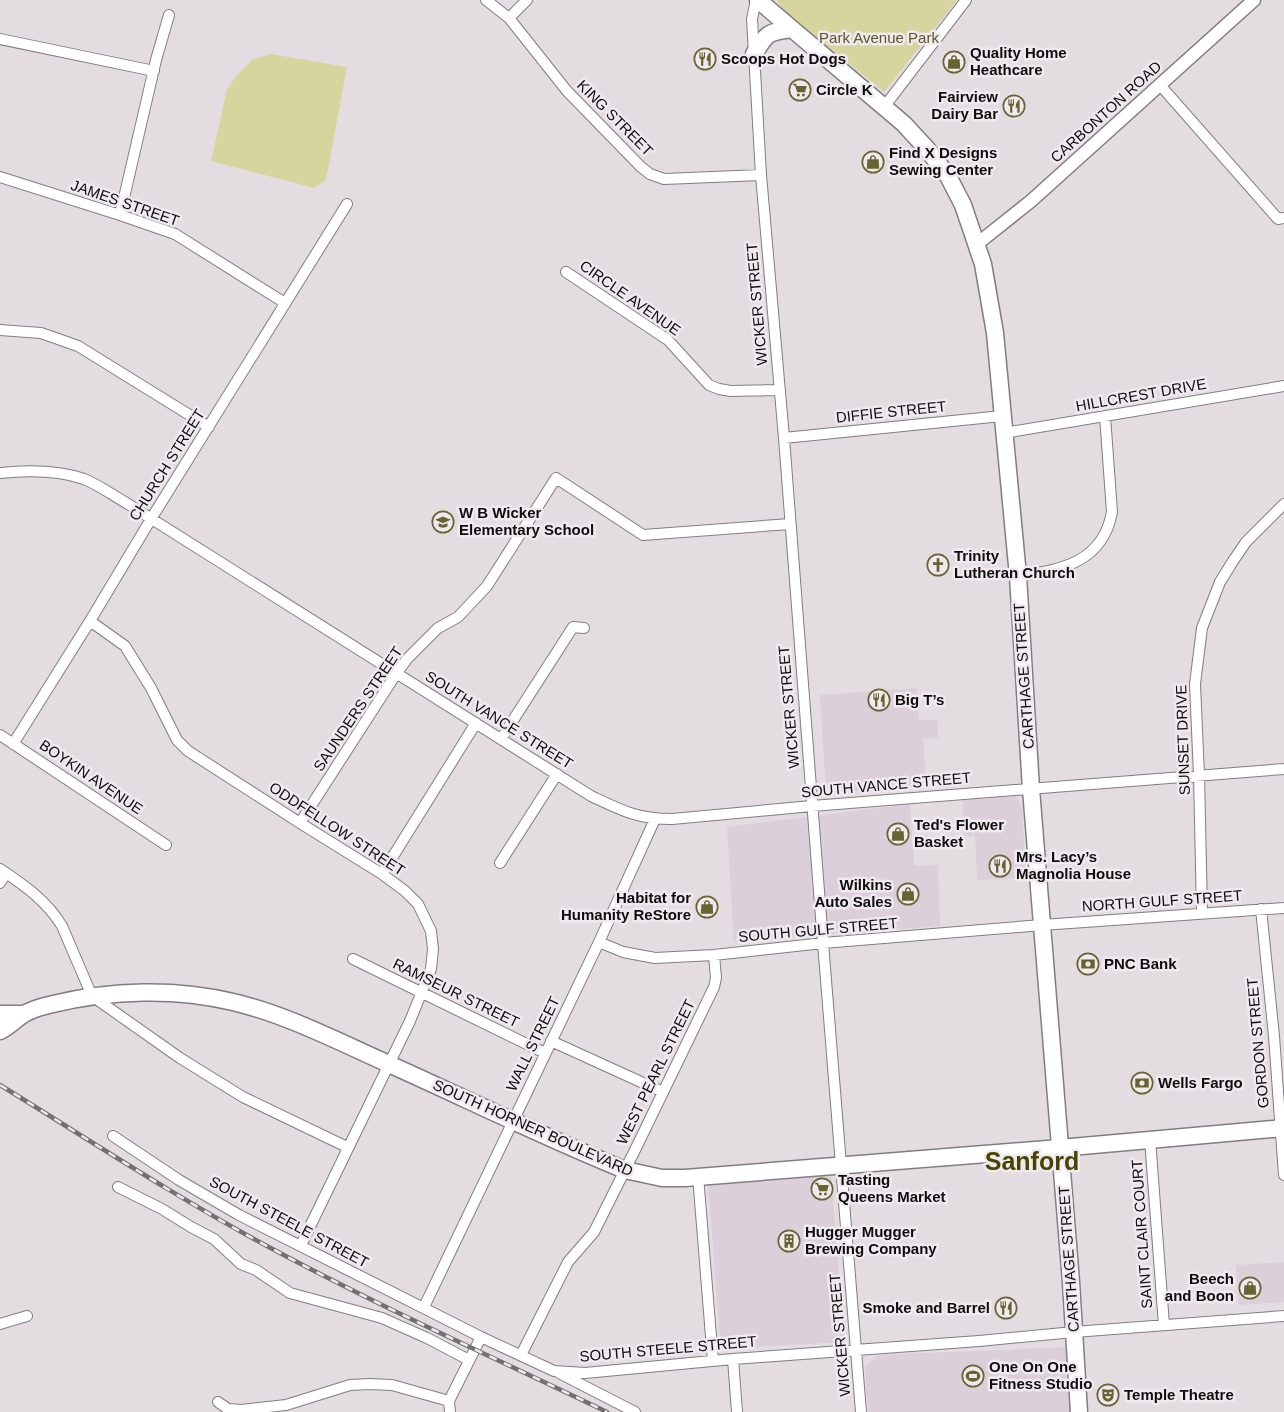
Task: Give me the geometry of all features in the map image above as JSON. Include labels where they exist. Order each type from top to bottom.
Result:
[{"type":"main road","name":"CARTHAGE STREET","points":[[757,0],[904,124],[927,149],[948,176],[963,205],[977,244],[990,299],[995,333],[1018,576],[1031,788],[1079,1412]]},
{"type":"main road","points":[[754,54],[768,34],[792,29]]},
{"type":"main road","name":"SOUTH HORNER BOULEVARD","points":[[0,1014],[23,1014],[52,1004],[92,996],[144,993],[204,997],[233,1002],[300,1024],[625,1170],[662,1178],[841,1166],[1282,1128]]},
{"type":"main road","name":"SOUTH HORNER BOULEVARD","points":[[0,1031],[8,1027],[23,1014]]},
{"type":"street","name":"KING STREET","points":[[486,0],[509,18],[567,91],[650,174],[664,179],[761,175]]},
{"type":"street","points":[[509,18],[527,0]]},
{"type":"street","name":"WICKER STREET","points":[[757,0],[752,19],[761,175],[784,438],[861,1412]]},
{"type":"street","points":[[884,107],[966,0]]},
{"type":"street","name":"CARBONTON ROAD","points":[[977,244],[1031,201],[1254,0]]},
{"type":"street","points":[[120,215],[169,15]]},
{"type":"street","points":[[0,38],[154,72]]},
{"type":"street","points":[[1160,85],[1278,219],[1284,218]]},
{"type":"street","name":"JAMES STREET","points":[[0,177],[175,234],[285,303]]},
{"type":"street","name":"CHURCH STREET","points":[[14,744],[347,204]]},
{"type":"street","name":"CIRCLE AVENUE","points":[[566,272],[668,340],[709,385],[731,391],[779,390]]},
{"type":"street","points":[[0,330],[41,333],[78,346],[209,427]]},
{"type":"street","name":"HILLCREST DRIVE","points":[[1004,434],[1284,386]]},
{"type":"street","name":"DIFFIE STREET","points":[[784,438],[1002,416]]},
{"type":"street","points":[[1018,576],[1050,572],[1075,563],[1096,548],[1106,534],[1112,512],[1105,416]]},
{"type":"street","name":"SOUTH VANCE STREET","points":[[0,473],[50,471],[85,480],[151,519],[591,796],[636,816],[655,819],[1284,769]]},
{"type":"street","name":"SAUNDERS STREET","points":[[300,823],[407,659],[438,628],[458,617],[487,586],[556,478],[643,535],[790,524]]},
{"type":"street","name":"SUNSET DRIVE","points":[[1202,912],[1195,684],[1206,616],[1220,582],[1246,542],[1284,504]]},
{"type":"street","name":"ODDFELLOW STREET","points":[[90,621],[124,646],[147,681],[177,740],[198,757],[382,874],[405,891],[418,904],[431,931],[433,949],[431,969],[410,1021],[347,1147],[301,1245]]},
{"type":"street","points":[[501,739],[573,627],[584,628]]},
{"type":"street","points":[[382,874],[476,723]]},
{"type":"street","name":"BOYKIN AVENUE","points":[[0,735],[166,845]]},
{"type":"street","points":[[500,863],[557,774]]},
{"type":"street","name":"WALL STREET","points":[[424,1307],[599,942],[655,819]]},
{"type":"street","points":[[0,883],[3,871],[42,900],[56,916],[92,996],[180,1058],[243,1097],[347,1147]]},
{"type":"street","name":"NORTH GULF STREET","points":[[1042,925],[1202,912],[1284,908]]},
{"type":"street","name":"GORDON STREET","points":[[1261,909],[1282,1128],[1284,1174]]},
{"type":"street","name":"SOUTH GULF STREET","points":[[599,942],[623,952],[655,958],[1042,925]]},
{"type":"street","name":"WEST PEARL STREET","points":[[521,1355],[568,1262],[594,1232],[714,987],[716,978],[714,954]]},
{"type":"street","name":"RAMSEUR STREET","points":[[353,959],[545,1053]]},
{"type":"street","points":[[551,1041],[663,1092]]},
{"type":"street","name":"SOUTH STEELE STREET","points":[[114,1136],[179,1180],[239,1215],[554,1371],[585,1373],[733,1359],[1284,1316]]},
{"type":"street","name":"SAINT CLAIR COURT","points":[[1150,1139],[1164,1326]]},
{"type":"street","points":[[698,1176],[713,1361]]},
{"type":"street","points":[[118,1186],[214,1239],[241,1264],[256,1270],[290,1293],[382,1318],[427,1338],[469,1360]]},
{"type":"street","points":[[0,1324],[27,1316]]},
{"type":"street","points":[[450,1412],[449,1401],[482,1337]]},
{"type":"street","points":[[733,1359],[737,1412]]},
{"type":"street","points":[[554,1371],[635,1412]]},
{"type":"street","points":[[218,1402],[228,1409],[241,1410],[286,1406],[350,1385],[369,1384],[392,1384],[449,1401]]},
{"type":"shaded area","points":[[917,688],[919,720],[937,720],[938,738],[923,739],[926,786],[826,793],[820,695]]},
{"type":"shaded area","points":[[1016,796],[1022,808],[1026,878],[977,880],[975,836],[964,836],[963,798]]},
{"type":"shaded area","points":[[910,804],[914,866],[938,865],[940,926],[734,942],[727,827]]},
{"type":"shaded area","points":[[831,1173],[844,1342],[721,1349],[708,1184]]},
{"type":"shaded area","points":[[1284,1262],[1284,1302],[1239,1305],[1236,1265]]},
{"type":"shaded area","points":[[1069,1347],[1073,1412],[868,1412],[865,1367],[877,1355]]},
{"type":"green space","name":"Park Avenue Park","points":[[777,0],[957,0],[884,92],[783,10]]},
{"type":"green space","points":[[271,54],[347,67],[326,180],[314,188],[211,161],[227,89],[237,75],[252,60]]},
{"type":"railway","points":[[0,1085],[164,1187],[265,1245],[392,1310],[607,1412]]},
{"type":"place","name":"Scoops Hot Dogs","points":[[705,59]]},
{"type":"place","name":"Quality Home Heathcare","points":[[954,62]]},
{"type":"place","name":"Circle K","points":[[800,90]]},
{"type":"place","name":"Fairview Dairy Bar","points":[[1014,106]]},
{"type":"place","name":"Find X Designs Sewing Center","points":[[873,162]]},
{"type":"place","name":"W B Wicker Elementary School","points":[[443,522]]},
{"type":"place","name":"Trinity Lutheran Church","points":[[938,565]]},
{"type":"place","name":"Big T’s","points":[[879,700]]},
{"type":"place","name":"Ted's Flower Basket","points":[[898,834]]},
{"type":"place","name":"Mrs. Lacy’s Magnolia House","points":[[1000,866]]},
{"type":"place","name":"Wilkins Auto Sales","points":[[908,894]]},
{"type":"place","name":"Habitat for Humanity ReStore","points":[[707,907]]},
{"type":"place","name":"PNC Bank","points":[[1088,964]]},
{"type":"place","name":"Wells Fargo","points":[[1142,1083]]},
{"type":"place","name":"Tasting Queens Market","points":[[822,1189]]},
{"type":"place","name":"Hugger Mugger Brewing Company","points":[[789,1241]]},
{"type":"place","name":"Beech and Boon","points":[[1250,1288]]},
{"type":"place","name":"Smoke and Barrel","points":[[1006,1308]]},
{"type":"place","name":"One On One Fitness Studio","points":[[973,1376]]},
{"type":"place","name":"Temple Theatre","points":[[1108,1395]]},
{"type":"district","name":"Sanford","points":[[1032,1161]]}]
